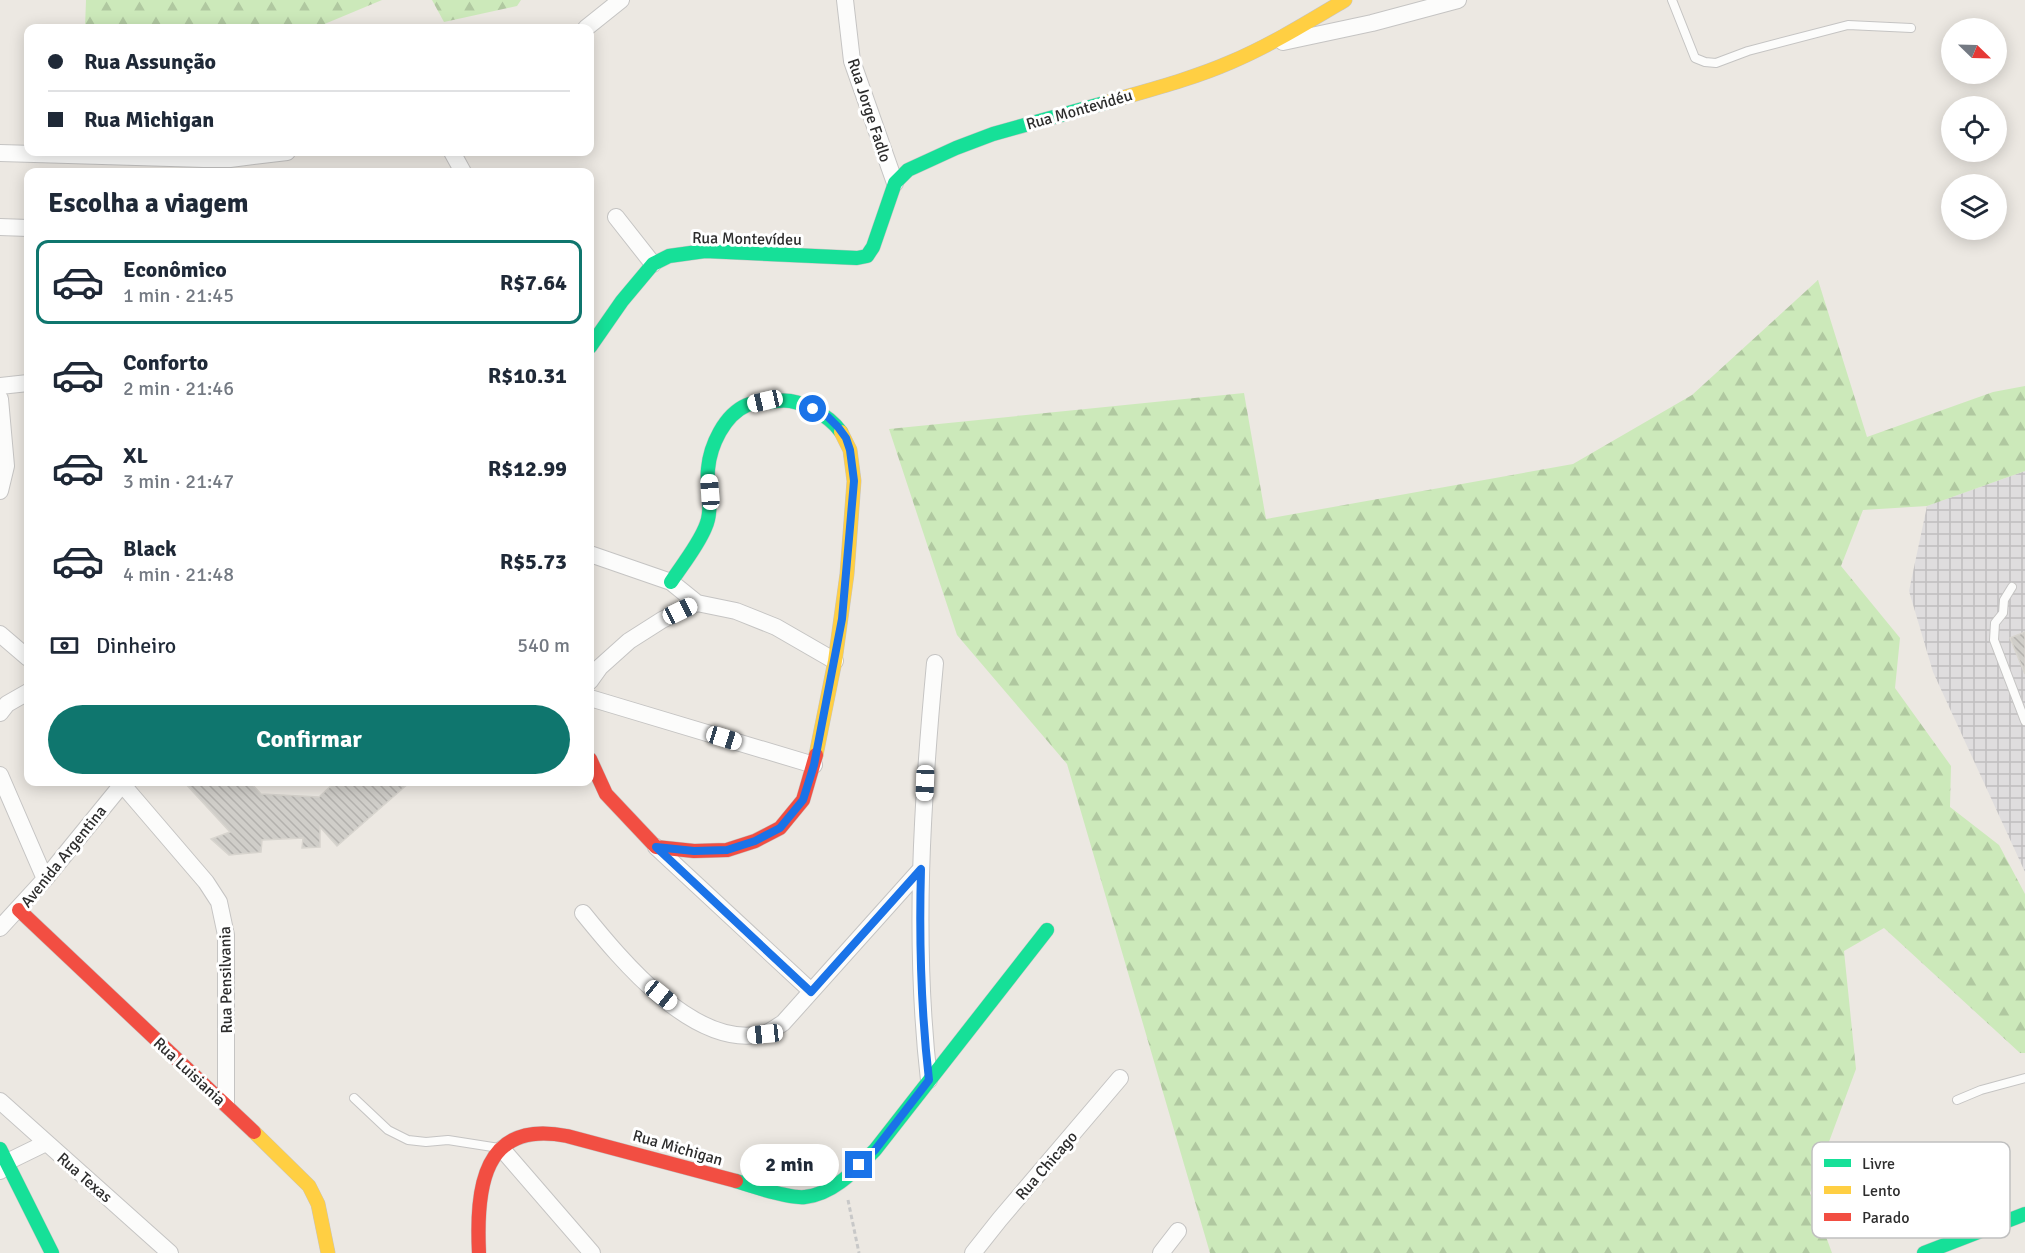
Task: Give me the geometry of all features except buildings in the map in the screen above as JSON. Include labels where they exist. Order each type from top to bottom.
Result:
[{"type":"street","points":[[591,24],[621,0]]},
{"type":"street","name":"Rua Jorge Fadlo","points":[[845,0],[852,61],[895,183]]},
{"type":"street","name":"Rua Montevidéu","points":[[895,183],[908,170],[993,134],[1153,89],[1229,63],[1268,45],[1345,0]]},
{"type":"street","name":"Rua Montevidéu","points":[[1268,45],[1458,0]]},
{"type":"street","points":[[0,153],[24,154]]},
{"type":"street","points":[[102,156],[230,159],[254,156]]},
{"type":"street","name":"Rua Montevídeu","points":[[594,340],[622,301],[654,264],[669,256],[705,251],[857,258],[867,256],[873,248],[895,183]]},
{"type":"street","points":[[616,217],[654,264]]},
{"type":"street","points":[[0,226],[24,228]]},
{"type":"street","points":[[0,386],[24,383]]},
{"type":"street","points":[[0,399],[6,466],[0,490]]},
{"type":"street","points":[[656,847],[694,851],[727,850],[755,841],[780,828],[803,800],[814,765],[842,619],[854,481],[850,450],[846,438],[838,427],[828,417],[813,409],[785,400],[747,405],[727,422],[714,442],[708,469],[710,513],[705,529],[671,582]]},
{"type":"street","points":[[594,555],[671,582],[697,603],[736,610],[766,623],[835,661]]},
{"type":"street","points":[[594,676],[629,641],[662,620],[697,603]]},
{"type":"street","points":[[0,634],[24,655]]},
{"type":"street","points":[[929,1080],[919,938],[926,766],[935,663]]},
{"type":"street","points":[[0,713],[7,704],[24,694]]},
{"type":"street","points":[[594,699],[814,765]]},
{"type":"street","points":[[594,768],[606,795],[656,847],[811,992]]},
{"type":"street","points":[[0,775],[45,879]]},
{"type":"street","name":"Avenida Argentina","points":[[0,928],[19,910],[121,786]]},
{"type":"street","name":"Rua Pensilvania","points":[[126,786],[206,882],[219,902],[226,935],[226,1104]]},
{"type":"street","points":[[583,913],[614,952],[640,979],[681,1011],[716,1029],[746,1036],[765,1034],[783,1023],[921,869]]},
{"type":"street","name":"Rua Luisiania","points":[[19,910],[226,1104],[309,1186],[318,1204],[328,1253]]},
{"type":"street","name":"Rua Michigan","points":[[502,1149],[513,1140],[527,1134],[541,1132],[556,1134],[631,1151],[769,1191],[802,1198],[817,1195],[844,1180],[875,1150],[1047,930]]},
{"type":"street","name":"Rua Chicago","points":[[973,1253],[1120,1078]]},
{"type":"street","name":"Rua Texas","points":[[0,1101],[170,1253]]},
{"type":"street","points":[[46,1143],[2,1161],[52,1253]]},
{"type":"street","points":[[479,1253],[476,1205],[484,1174],[502,1149],[592,1253]]},
{"type":"street","points":[[2010,1220],[2025,1214]]},
{"type":"street","points":[[1161,1253],[1179,1231]]},
{"type":"street","points":[[1924,1253],[1963,1238]]},
{"type":"lane","points":[[1672,0],[1695,58],[1705,62],[1716,63],[1748,51],[1848,25],[1911,28]]},
{"type":"lane","points":[[2012,587],[2004,600],[2003,613],[1995,622],[1994,640],[2025,721]]},
{"type":"lane","points":[[1957,1100],[1980,1090],[2025,1078]]},
{"type":"lane","points":[[354,1098],[388,1130],[408,1140],[426,1142],[448,1140],[502,1149]]},
{"type":"path","points":[[844,1180],[859,1253]]},
{"type":"shaded area","points":[[2025,471],[2025,872],[1933,672],[1909,591],[1927,506]]},
{"type":"green space","points":[[86,0],[382,0],[325,24],[85,24]]},
{"type":"green space","points":[[432,0],[521,0],[517,6],[444,22]]},
{"type":"green space","points":[[1818,280],[1867,437],[1993,392],[2025,386],[2025,471],[1927,506],[1863,510],[1841,566],[1900,638],[1895,688],[1951,766],[1950,807],[1999,845],[2025,894],[2025,1053],[2020,1053],[1884,928],[1844,951],[1856,1069],[1829,1142],[1812,1142],[1810,1193],[1812,1238],[1826,1238],[1832,1253],[1210,1253],[1067,764],[957,635],[889,429],[1244,393],[1266,519],[1573,464],[1692,395]]},
{"type":"traffic: fast","points":[[594,341],[622,301],[653,264],[669,256],[705,251],[857,258],[867,256],[873,247],[895,183],[908,170],[993,134],[1108,102]]},
{"type":"traffic: fast","points":[[671,582],[698,542],[708,521],[709,460],[715,441],[731,416],[750,404],[795,402],[821,414],[841,432]]},
{"type":"traffic: fast","points":[[736,1181],[781,1194],[805,1197],[826,1191],[844,1180],[875,1150],[1047,930]]},
{"type":"traffic: fast","points":[[0,1149],[52,1253]]},
{"type":"traffic: fast","points":[[2010,1220],[2025,1214]]},
{"type":"traffic: fast","points":[[1924,1253],[1963,1238]]},
{"type":"traffic: slow","points":[[1108,102],[1186,79],[1231,62],[1275,41],[1345,0]]},
{"type":"traffic: slow","points":[[816,755],[835,661],[847,574],[854,481],[850,450],[841,432]]},
{"type":"traffic: slow","points":[[254,1132],[309,1186],[318,1204],[328,1253]]},
{"type":"traffic: jam","points":[[594,768],[606,794],[656,847],[694,851],[727,850],[755,841],[780,828],[803,800],[816,755]]},
{"type":"traffic: jam","points":[[19,910],[254,1132]]},
{"type":"traffic: jam","points":[[479,1253],[478,1229],[483,1183],[490,1164],[501,1149],[517,1138],[539,1134],[567,1136],[736,1181]]},
{"type":"route","points":[[813,409],[828,417],[846,438],[854,481],[842,619],[814,765],[803,800],[780,828],[755,841],[727,850],[694,851],[656,847],[811,992],[921,869],[919,938],[929,1080],[875,1150],[859,1165]]}]
